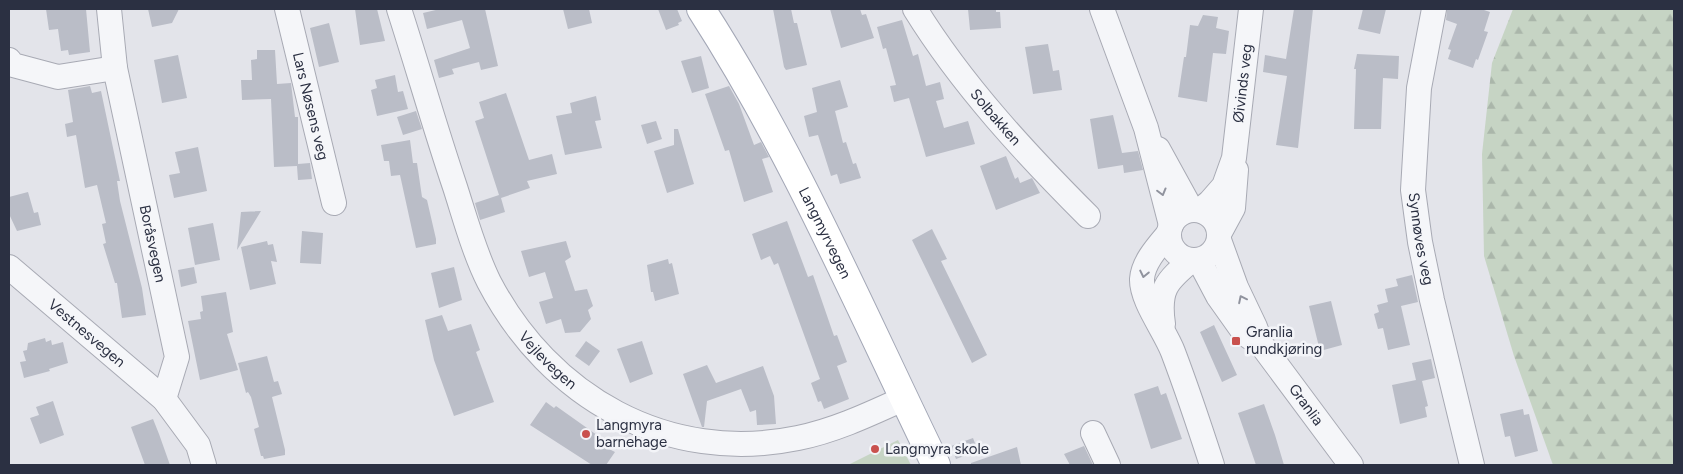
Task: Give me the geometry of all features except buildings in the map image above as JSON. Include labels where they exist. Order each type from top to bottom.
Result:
[{"type":"main road","name":"Langmyrvegen","points":[[701,9],[739,70],[788,158],[936,465]]},
{"type":"street","name":"Boråsvegen","points":[[108,9],[115,68],[177,357],[164,399]]},
{"type":"street","name":"Lars Nøsens veg","points":[[287,9],[334,202]]},
{"type":"street","name":"Vejlevegen","points":[[399,9],[464,216],[488,280],[518,331],[535,351],[570,383],[590,398],[635,423],[682,436],[733,443],[786,440],[806,436],[903,399]]},
{"type":"street","name":"Solbakken","points":[[915,9],[948,59],[1057,186],[1088,216]]},
{"type":"street","name":"Granlia","points":[[1102,9],[1146,128],[1170,229],[1170,242],[1182,258],[1196,260],[1218,296],[1245,334],[1261,344]]},
{"type":"street","name":"Øivinds veg","points":[[1220,236],[1233,208],[1236,188],[1234,158],[1251,9]]},
{"type":"street","name":"Synnøves veg","points":[[1434,9],[1419,88],[1413,190],[1420,242],[1430,291],[1472,465]]},
{"type":"street","points":[[9,60],[14,65],[58,77],[115,68]]},
{"type":"street","name":"Granlia","points":[[1146,128],[1195,210],[1214,218],[1236,287],[1256,327],[1261,344],[1351,465]]},
{"type":"street","name":"Øivinds veg","points":[[1195,210],[1210,202],[1224,186],[1234,158]]},
{"type":"street","points":[[1163,328],[1147,302],[1142,278],[1154,251],[1170,229],[1175,218],[1195,210]]},
{"type":"street","points":[[1212,465],[1163,328],[1160,307],[1166,284],[1196,260],[1212,253],[1220,236]]},
{"type":"street","name":"Vestnesvegen","points":[[9,267],[164,399]]},
{"type":"street","points":[[164,399],[198,445],[204,465]]},
{"type":"street","points":[[1093,434],[1108,465]]},
{"type":"green space","points":[[1513,9],[1674,9],[1674,465],[1553,465],[1514,356],[1484,256],[1482,154],[1492,63]]},
{"type":"green space","points":[[898,440],[911,465],[848,465]]},
{"type":"place","name":"Granlia rundkjøring","points":[[1236,341]]},
{"type":"place","name":"Langmyra barnehage","points":[[586,434]]},
{"type":"place","name":"Langmyra skole","points":[[875,449]]}]
